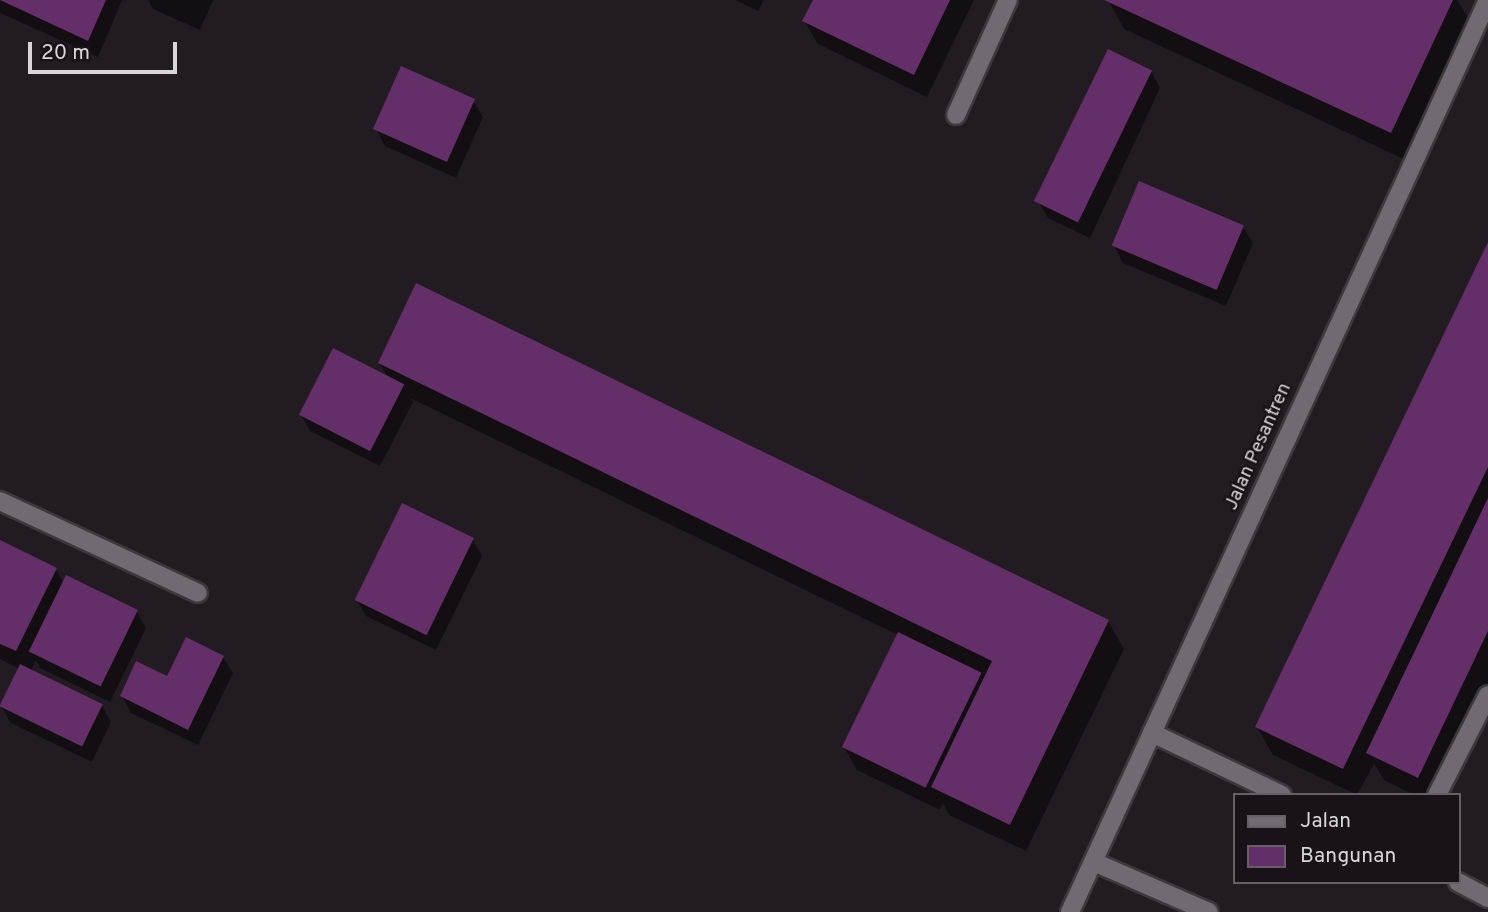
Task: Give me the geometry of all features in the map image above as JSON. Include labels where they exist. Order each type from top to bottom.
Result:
[{"type":"street","points":[[956,116],[1008,0]]},
{"type":"street","name":"Jalan Pesantren","points":[[1070,912],[1488,0]]},
{"type":"street","points":[[0,501],[198,593]]},
{"type":"street","points":[[1438,793],[1488,695]]},
{"type":"street","points":[[1152,733],[1278,793]]},
{"type":"street","points":[[1094,862],[1173,905],[1209,912]]},
{"type":"street","points":[[1460,883],[1488,898]]},
{"type":"building","points":[[0,0],[106,0],[88,41]]},
{"type":"building","points":[[813,0],[950,0],[914,75],[802,21]]},
{"type":"building","points":[[1104,0],[1453,0],[1391,133]]},
{"type":"building","points":[[1108,49],[1152,70],[1078,222],[1034,201]]},
{"type":"building","points":[[401,66],[475,99],[447,162],[373,129]]},
{"type":"building","points":[[1139,181],[1244,226],[1217,290],[1112,245]]},
{"type":"building","points":[[1488,242],[1488,467],[1343,769],[1255,727]]},
{"type":"building","points":[[416,283],[1109,620],[1010,825],[931,787],[992,661],[378,363]]},
{"type":"building","points":[[333,348],[404,384],[370,451],[299,415]]},
{"type":"building","points":[[1488,498],[1488,631],[1418,778],[1366,753]]},
{"type":"building","points":[[402,503],[474,538],[427,635],[355,600]]},
{"type":"building","points":[[0,540],[57,568],[16,651],[0,644]]},
{"type":"building","points":[[66,575],[138,610],[101,686],[29,651]]},
{"type":"building","points":[[898,632],[982,673],[925,788],[842,747]]},
{"type":"building","points":[[186,637],[224,656],[188,730],[120,696],[136,661],[167,676]]},
{"type":"building","points":[[20,664],[103,704],[82,747],[0,707]]}]
